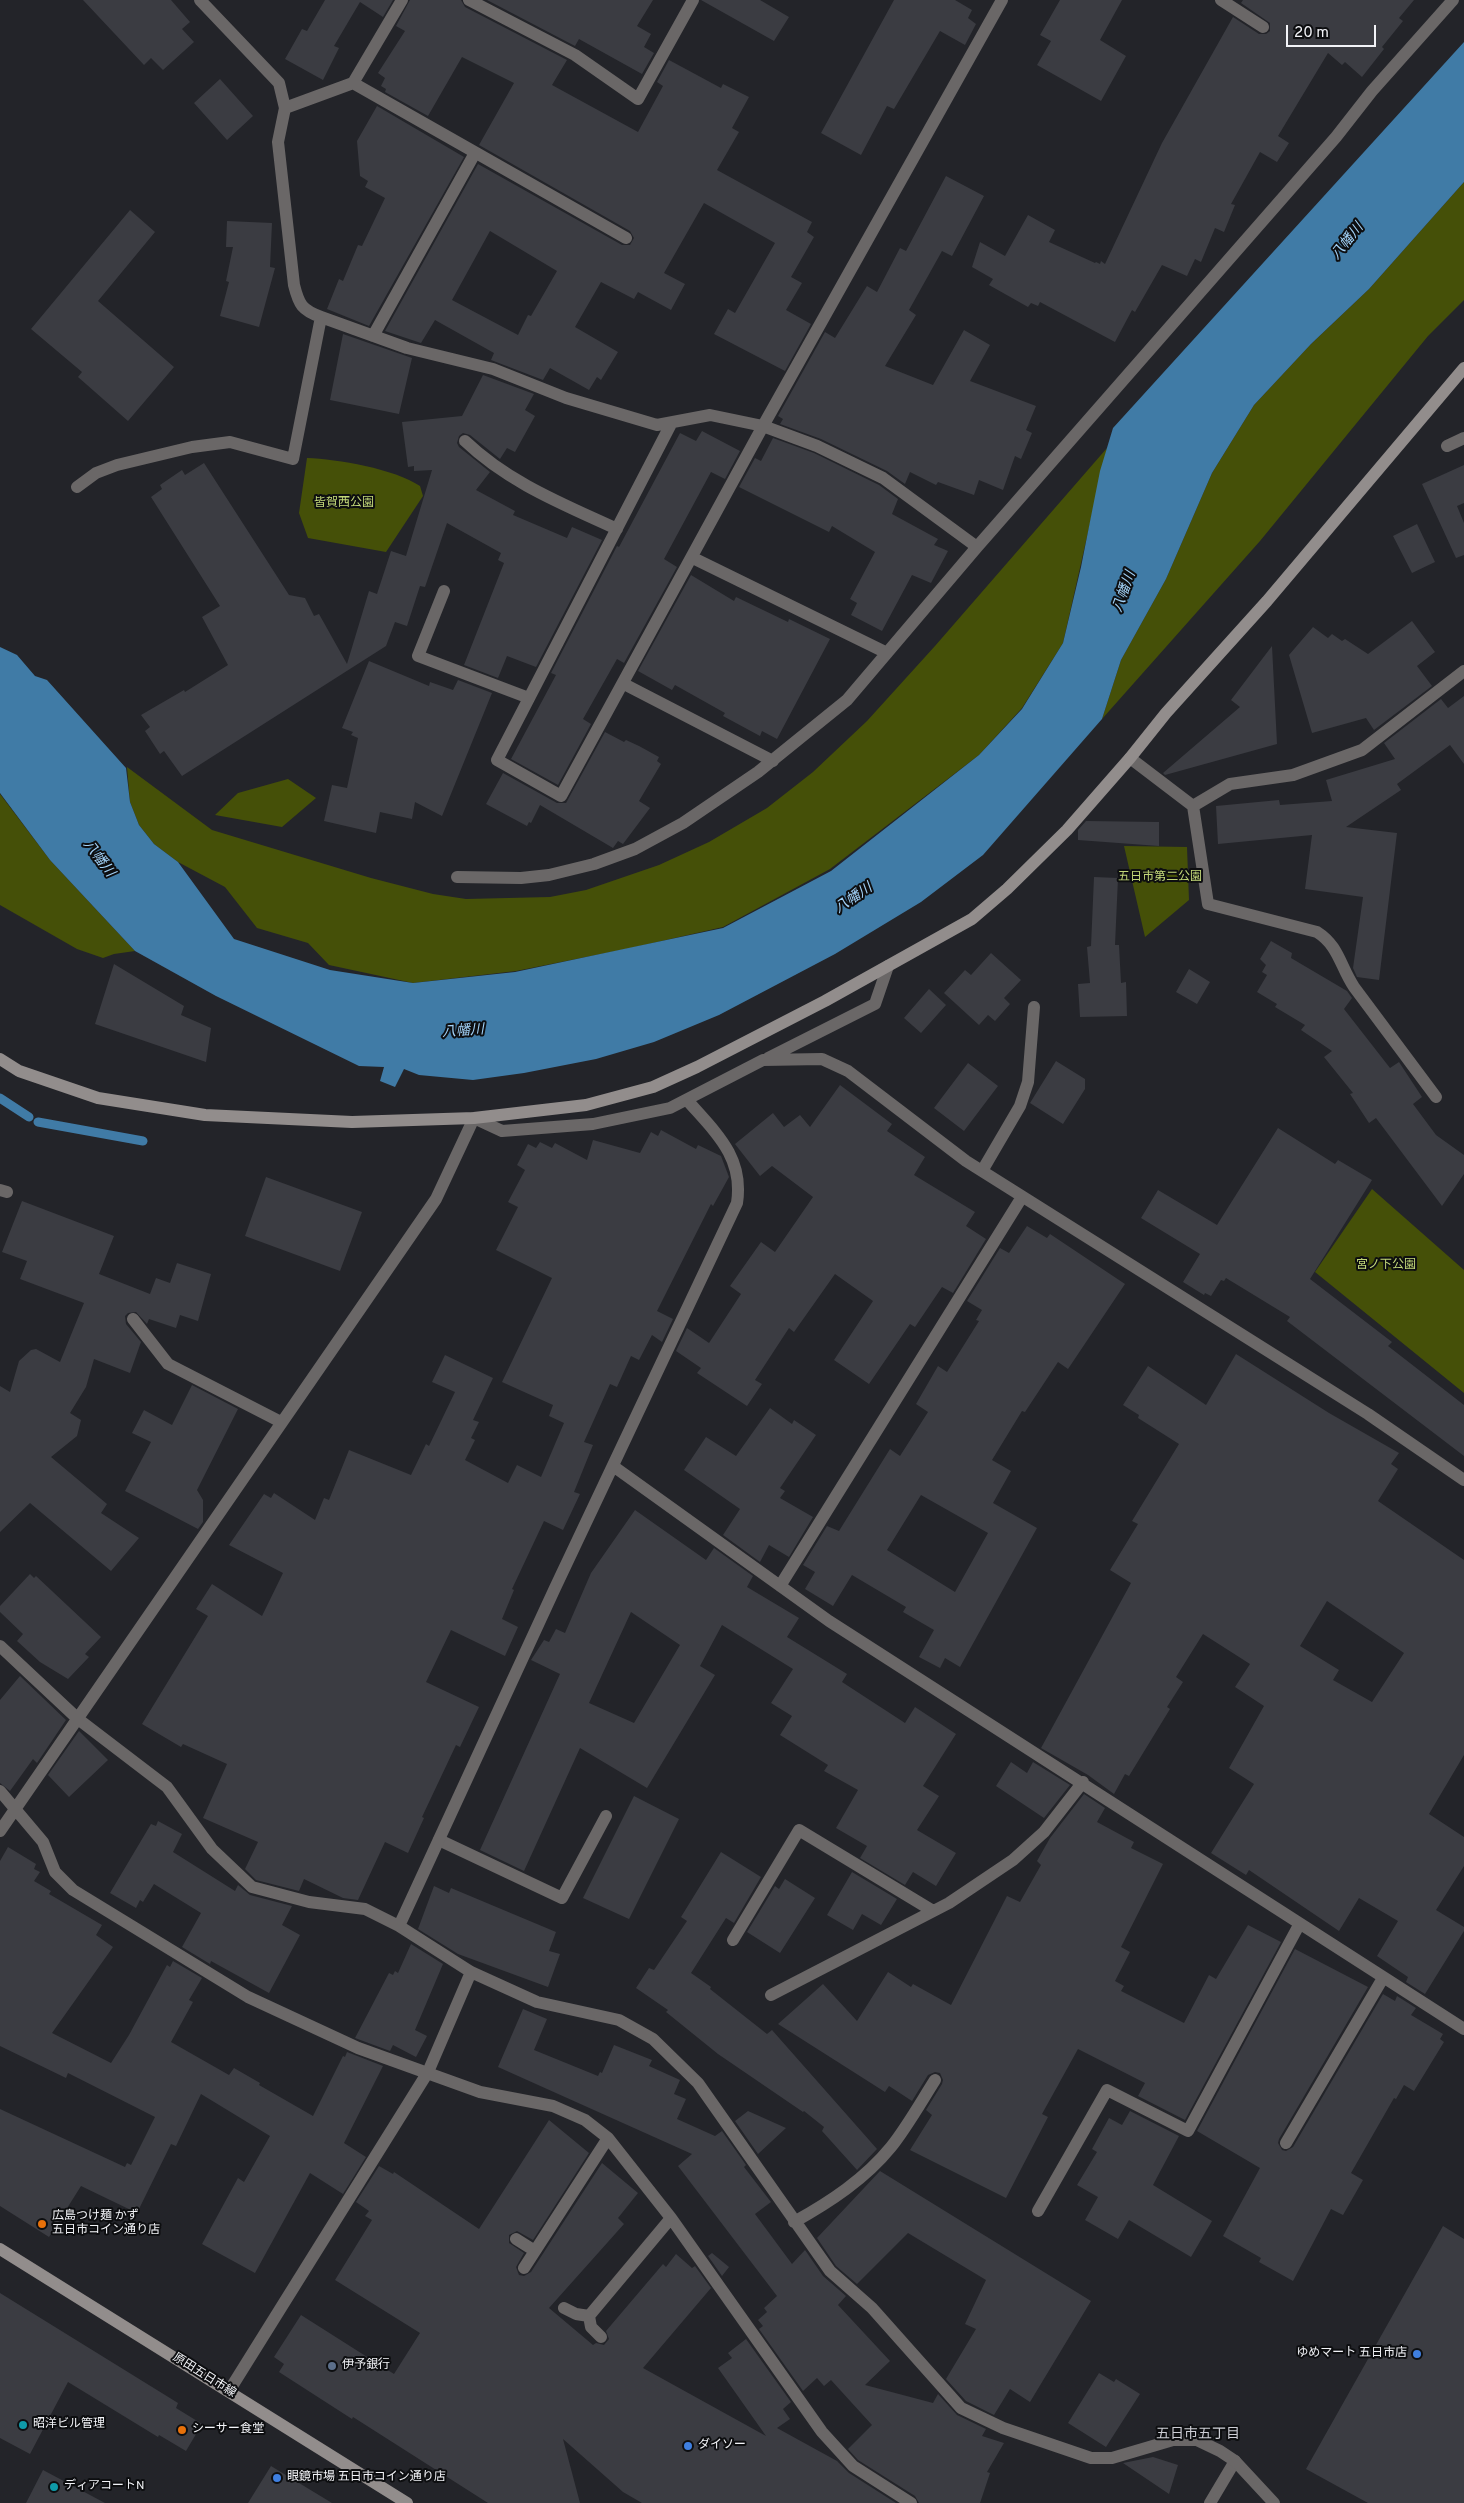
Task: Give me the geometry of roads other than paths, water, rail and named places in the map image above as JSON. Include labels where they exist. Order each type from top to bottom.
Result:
[{"type":"street","points":[[200,0],[279,83],[285,108],[278,142],[294,285],[298,300],[306,312],[407,348],[493,369],[566,398],[657,425],[671,424],[710,415],[763,426],[817,446],[883,478],[977,547]]},
{"type":"street","points":[[285,108],[353,83],[402,0]]},
{"type":"street","points":[[469,0],[576,55],[638,99],[693,0]]},
{"type":"street","points":[[671,424],[497,760],[561,796],[693,558],[763,426],[1002,0]]},
{"type":"street","points":[[1221,0],[1263,27]]},
{"type":"street","points":[[456,876],[521,878],[549,875],[594,864],[635,849],[684,823],[773,761],[847,700],[977,547],[1336,137],[1372,91],[1453,0]]},
{"type":"street","points":[[353,83],[626,238]]},
{"type":"street","points":[[373,336],[475,152]]},
{"type":"street","points":[[77,487],[96,473],[117,465],[192,448],[230,442],[293,459],[321,317]]},
{"type":"street","points":[[0,1059],[19,1071],[98,1098],[206,1116],[352,1122],[474,1118],[586,1105],[652,1087],[697,1067],[825,1001],[972,919],[1008,889],[1067,830],[1130,758],[1166,713],[1267,601],[1464,368]]},
{"type":"street","points":[[1447,446],[1464,438]]},
{"type":"street","points":[[465,441],[486,461],[528,489],[617,529]]},
{"type":"street","points":[[693,558],[888,653]]},
{"type":"street","points":[[444,590],[418,656],[529,698]]},
{"type":"street","points":[[1193,806],[1230,784],[1292,774],[1362,750],[1464,671]]},
{"type":"street","points":[[624,684],[773,761]]},
{"type":"street","points":[[1130,758],[1193,806],[1208,904],[1310,930],[1329,939],[1336,949],[1345,972],[1354,987],[1436,1097]]},
{"type":"street","points":[[474,1118],[502,1131],[593,1124],[655,1113],[687,1100],[876,1004],[888,966]]},
{"type":"street","points":[[982,1171],[1020,1106],[1028,1082],[1034,1007]]},
{"type":"street","points":[[764,1060],[822,1059],[848,1071],[982,1171],[1368,1414],[1464,1480]]},
{"type":"street","points":[[400,1926],[737,1203],[740,1188],[734,1162],[712,1129],[687,1100]]},
{"type":"street","points":[[0,1832],[436,1199],[474,1118]]},
{"type":"street","points":[[780,1586],[1022,1197]]},
{"type":"street","points":[[133,1319],[168,1364],[281,1422]]},
{"type":"street","points":[[613,1466],[829,1621],[1083,1782],[1299,1925],[1464,2029]]},
{"type":"street","points":[[0,1646],[78,1719],[167,1787],[212,1850],[252,1887],[309,1902],[365,1909],[400,1926],[471,1972],[537,2002],[619,2020],[654,2039],[698,2082],[794,2222],[830,2270],[872,2308],[961,2408],[1003,2428],[1091,2458],[1112,2458],[1173,2440],[1197,2440],[1220,2450],[1235,2461],[1274,2503]]},
{"type":"street","points":[[771,1995],[933,1911],[1013,1860],[1044,1832],[1083,1782]]},
{"type":"street","points":[[0,1791],[43,1842],[54,1872],[73,1890],[248,1997],[358,2048],[480,2092],[553,2106],[585,2120],[608,2138],[671,2218],[822,2432],[853,2466],[911,2503]]},
{"type":"street","points":[[439,1840],[562,1898],[606,1816]]},
{"type":"street","points":[[733,1940],[799,1830],[933,1911]]},
{"type":"street","points":[[1038,2211],[1107,2090],[1188,2131],[1299,1925]]},
{"type":"street","points":[[229,2391],[428,2072],[471,1972]]},
{"type":"street","points":[[1286,2143],[1383,1978]]},
{"type":"street","points":[[794,2222],[827,2203],[862,2176],[885,2153],[935,2080]]},
{"type":"street","points":[[524,2268],[608,2138]]},
{"type":"street","points":[[588,2316],[671,2218]]},
{"type":"street","points":[[516,2239],[535,2251]]},
{"type":"street","name":"原田五日市線","points":[[0,2249],[408,2503]]},
{"type":"street","points":[[564,2308],[576,2314],[588,2316]]},
{"type":"street","points":[[588,2316],[591,2327],[601,2337]]},
{"type":"street","points":[[1210,2503],[1235,2461]]},
{"type":"water","name":"八幡川","points":[[1464,42],[1464,182],[1369,289],[1311,344],[1254,405],[1212,473],[1166,579],[1121,660],[1102,719],[983,855],[921,902],[835,954],[719,1015],[654,1042],[596,1059],[524,1073],[473,1080],[419,1075],[404,1069],[395,1087],[380,1081],[384,1067],[359,1066],[216,996],[135,951],[50,860],[0,793],[0,647],[17,655],[35,676],[47,680],[126,768],[130,802],[139,825],[154,844],[178,862],[234,939],[330,970],[413,983],[515,972],[723,928],[831,871],[979,755],[1022,709],[1063,643],[1081,567],[1100,471],[1113,428]]},
{"type":"waterway","points":[[0,1098],[29,1117]]},
{"type":"waterway","points":[[38,1122],[143,1141]]},
{"type":"place","name":"広島つけ麺 かず 五日市コイン通り店","points":[[42,2224]]},
{"type":"place","name":"ゆめマート 五日市店","points":[[1417,2354]]},
{"type":"place","name":"伊予銀行","points":[[332,2366]]},
{"type":"place","name":"昭洋ビル管理","points":[[23,2425]]},
{"type":"place","name":"シーサー食堂","points":[[182,2430]]},
{"type":"place","name":"ダイソー","points":[[688,2446]]},
{"type":"place","name":"眼鏡市場 五日市コイン通り店","points":[[277,2478]]},
{"type":"place","name":"ディアコートN","points":[[54,2487]]},
{"type":"district","name":"五日市五丁目","points":[[1198,2435]]},
{"type":"park label","name":"皆賀西公園","points":[[344,504]]},
{"type":"park label","name":"五日市第二公園","points":[[1160,878]]},
{"type":"park label","name":"宮ノ下公園","points":[[1386,1266]]}]
